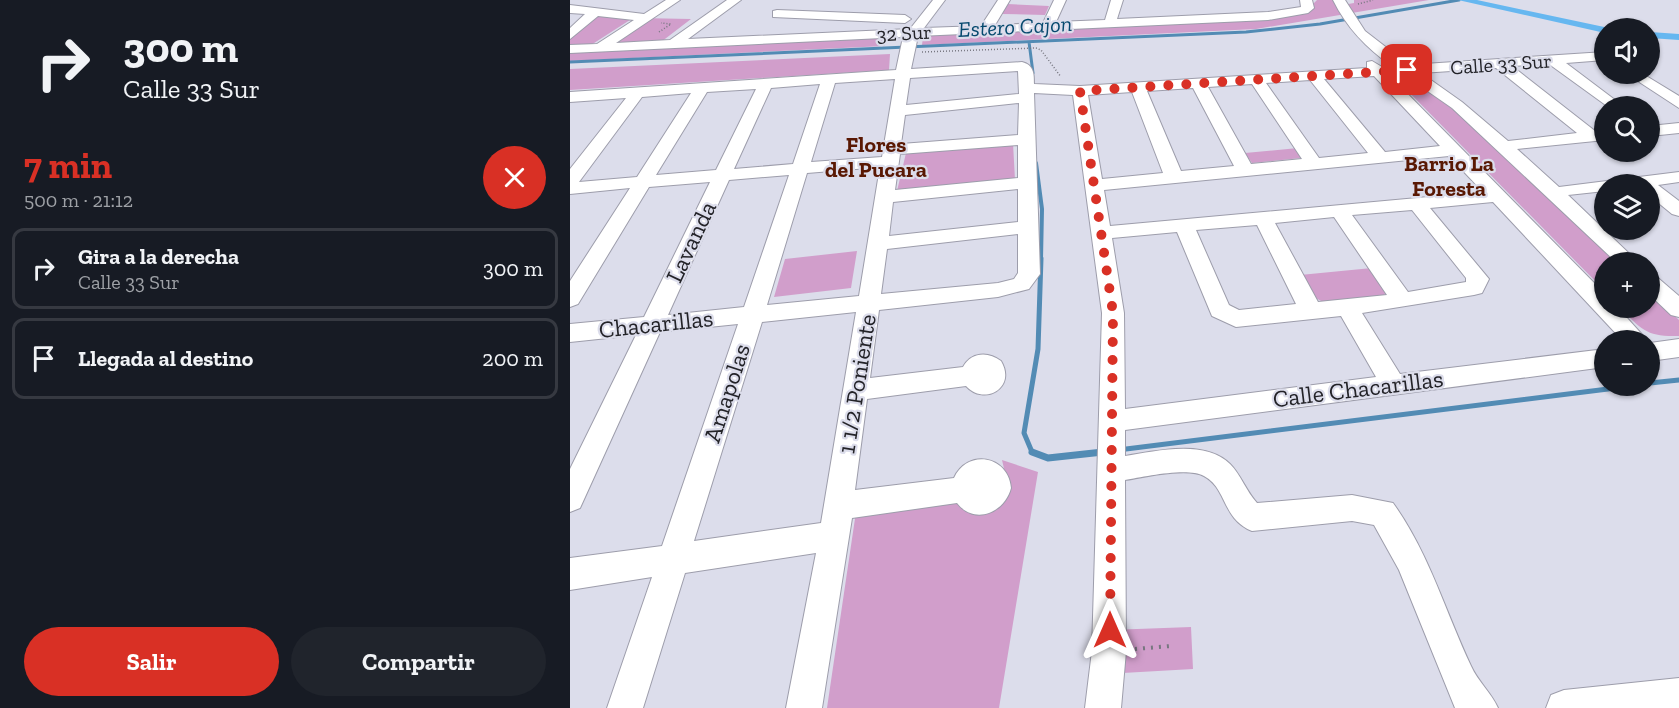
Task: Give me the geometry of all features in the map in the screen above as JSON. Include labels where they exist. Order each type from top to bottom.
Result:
[{"type":"street","points":[[598,49],[674,0]]},
{"type":"street","points":[[673,44],[735,0]]},
{"type":"street","points":[[744,41],[794,0]]},
{"type":"street","points":[[910,51],[923,20],[939,0]]},
{"type":"street","points":[[985,30],[1004,0]]},
{"type":"street","points":[[1047,27],[1060,0]]},
{"type":"street","points":[[1110,24],[1117,0]]},
{"type":"street","points":[[1232,0],[1232,17]]},
{"type":"street","name":"32 Sur","points":[[570,49],[812,37],[910,51],[985,30],[1110,24],[1172,15],[1232,17],[1278,15],[1307,4]]},
{"type":"street","points":[[1342,6],[1361,14],[1381,52],[1464,98],[1594,216]]},
{"type":"street","points":[[570,9],[646,18]]},
{"type":"street","points":[[570,35],[595,12]]},
{"type":"street","points":[[768,21],[833,16],[923,20]]},
{"type":"street","points":[[812,37],[833,16]]},
{"type":"street","points":[[570,97],[829,79],[910,51],[1022,66],[1027,72],[1029,92],[1026,139],[1029,227],[878,244]]},
{"type":"street","name":"1 1/2 Poniente","points":[[804,708],[836,521],[898,111],[910,51]]},
{"type":"street","name":"Calle 33 Sur","points":[[898,111],[1029,92],[1314,76],[1372,65],[1415,70],[1594,57]]},
{"type":"street","points":[[1553,60],[1602,96]]},
{"type":"street","points":[[1500,64],[1594,133]]},
{"type":"street","points":[[1372,65],[1626,330]]},
{"type":"street","points":[[1415,70],[1455,103],[1617,252]]},
{"type":"street","points":[[1314,76],[1380,157]]},
{"type":"street","name":"Amapolas","points":[[625,708],[829,79]]},
{"type":"street","points":[[1257,80],[1314,164]]},
{"type":"street","name":"Lavanda","points":[[570,499],[766,83]]},
{"type":"street","points":[[1198,83],[1245,170]]},
{"type":"street","points":[[1650,84],[1679,103]]},
{"type":"street","points":[[1138,87],[1174,177]]},
{"type":"street","points":[[570,299],[702,88]]},
{"type":"street","points":[[1075,91],[1095,185],[1113,313],[1109,651],[1102,706]]},
{"type":"street","points":[[570,181],[638,92]]},
{"type":"street","points":[[1660,130],[1679,128]]},
{"type":"street","points":[[1514,144],[1594,136]]},
{"type":"street","points":[[570,188],[800,169],[1026,139]]},
{"type":"street","points":[[1095,185],[1453,150]]},
{"type":"street","points":[[1660,181],[1679,177]]},
{"type":"street","points":[[885,197],[1028,182]]},
{"type":"street","points":[[1566,190],[1594,187]]},
{"type":"street","points":[[1660,195],[1679,210]]},
{"type":"street","points":[[1103,234],[1497,196]]},
{"type":"street","points":[[1184,225],[1224,314],[1236,319],[1403,301],[1465,291],[1478,284],[1474,273],[1416,203]]},
{"type":"street","points":[[1339,211],[1403,301]]},
{"type":"street","points":[[1263,218],[1311,311]]},
{"type":"street","name":"Chacarillas","points":[[570,333],[1005,289],[1026,280],[1029,274],[1029,227]]},
{"type":"street","points":[[1621,240],[1634,252]]},
{"type":"street","points":[[1660,275],[1679,292]]},
{"type":"street","points":[[1660,292],[1679,309]]},
{"type":"street","points":[[1347,307],[1393,384]]},
{"type":"street","points":[[1660,351],[1679,348]]},
{"type":"street","name":"Calle Chacarillas","points":[[1112,448],[1393,384],[1594,359]]},
{"type":"street","points":[[856,390],[971,376]]},
{"type":"street","points":[[1112,448],[1210,465],[1220,470],[1245,512],[1252,517],[1352,507],[1383,513],[1422,587],[1461,681],[1473,702],[1480,708]]},
{"type":"street","points":[[570,574],[673,559],[964,489]]},
{"type":"street","points":[[1564,708],[1679,696]]},
{"type":"path","points":[[1361,14],[1373,0]]},
{"type":"path","points":[[910,51],[1036,48],[1041,50],[1075,91]]},
{"type":"path","points":[[1109,651],[1171,646]]},
{"type":"shaded area","points":[[1317,0],[1335,0],[1337,6],[1354,3],[1354,0],[1429,0],[1256,29],[922,45],[923,36],[1274,16],[1312,5]]},
{"type":"shaded area","points":[[1007,4],[1049,6],[1045,15],[1002,14]]},
{"type":"shaded area","points":[[596,14],[633,18],[591,45],[570,46],[570,38]]},
{"type":"shaded area","points":[[639,18],[691,19],[661,42],[598,43]]},
{"type":"shaded area","points":[[880,37],[885,46],[570,61],[570,51]]},
{"type":"shaded area","points":[[890,54],[889,70],[570,90],[570,69]]},
{"type":"shaded area","points":[[1393,76],[1407,76],[1462,116],[1607,252],[1594,252],[1594,280]]},
{"type":"shaded area","points":[[1013,143],[1015,180],[897,191],[906,153]]},
{"type":"shaded area","points":[[1298,148],[1303,155],[1301,158],[1252,163],[1245,153]]},
{"type":"shaded area","points":[[857,251],[851,288],[774,297],[785,259]]},
{"type":"shaded area","points":[[1372,268],[1386,293],[1381,298],[1323,302],[1312,296],[1300,275]]},
{"type":"shaded area","points":[[1660,302],[1679,320],[1679,336],[1660,335],[1660,330],[1645,330],[1630,318],[1660,318]]},
{"type":"shaded area","points":[[1002,460],[1038,472],[999,708],[827,708],[857,505],[1006,477]]},
{"type":"shaded area","points":[[1191,627],[1193,669],[1105,674],[1110,630]]},
{"type":"waterway","name":"Estero Cajon","points":[[570,62],[1246,32],[1320,24],[1459,0]]},
{"type":"waterway","points":[[1463,0],[1594,28]]},
{"type":"waterway","points":[[1660,36],[1679,37]]},
{"type":"waterway","points":[[1029,42],[1033,73]]},
{"type":"waterway","points":[[1036,163],[1042,209],[1041,259]]},
{"type":"waterway","points":[[1032,452],[1024,433],[1038,349],[1041,258]]},
{"type":"waterway","points":[[1660,382],[1679,380]]},
{"type":"waterway","points":[[1118,450],[1594,391]]},
{"type":"waterway","points":[[1032,452],[1048,458],[1103,452],[1092,453]]},
{"type":"district","name":"Flores del Pucara","points":[[876,156]]},
{"type":"district","name":"Barrio La Foresta","points":[[1449,176]]},
{"type":"route","points":[[1110,630],[1113,313],[1080,91],[1407,70]]}]
